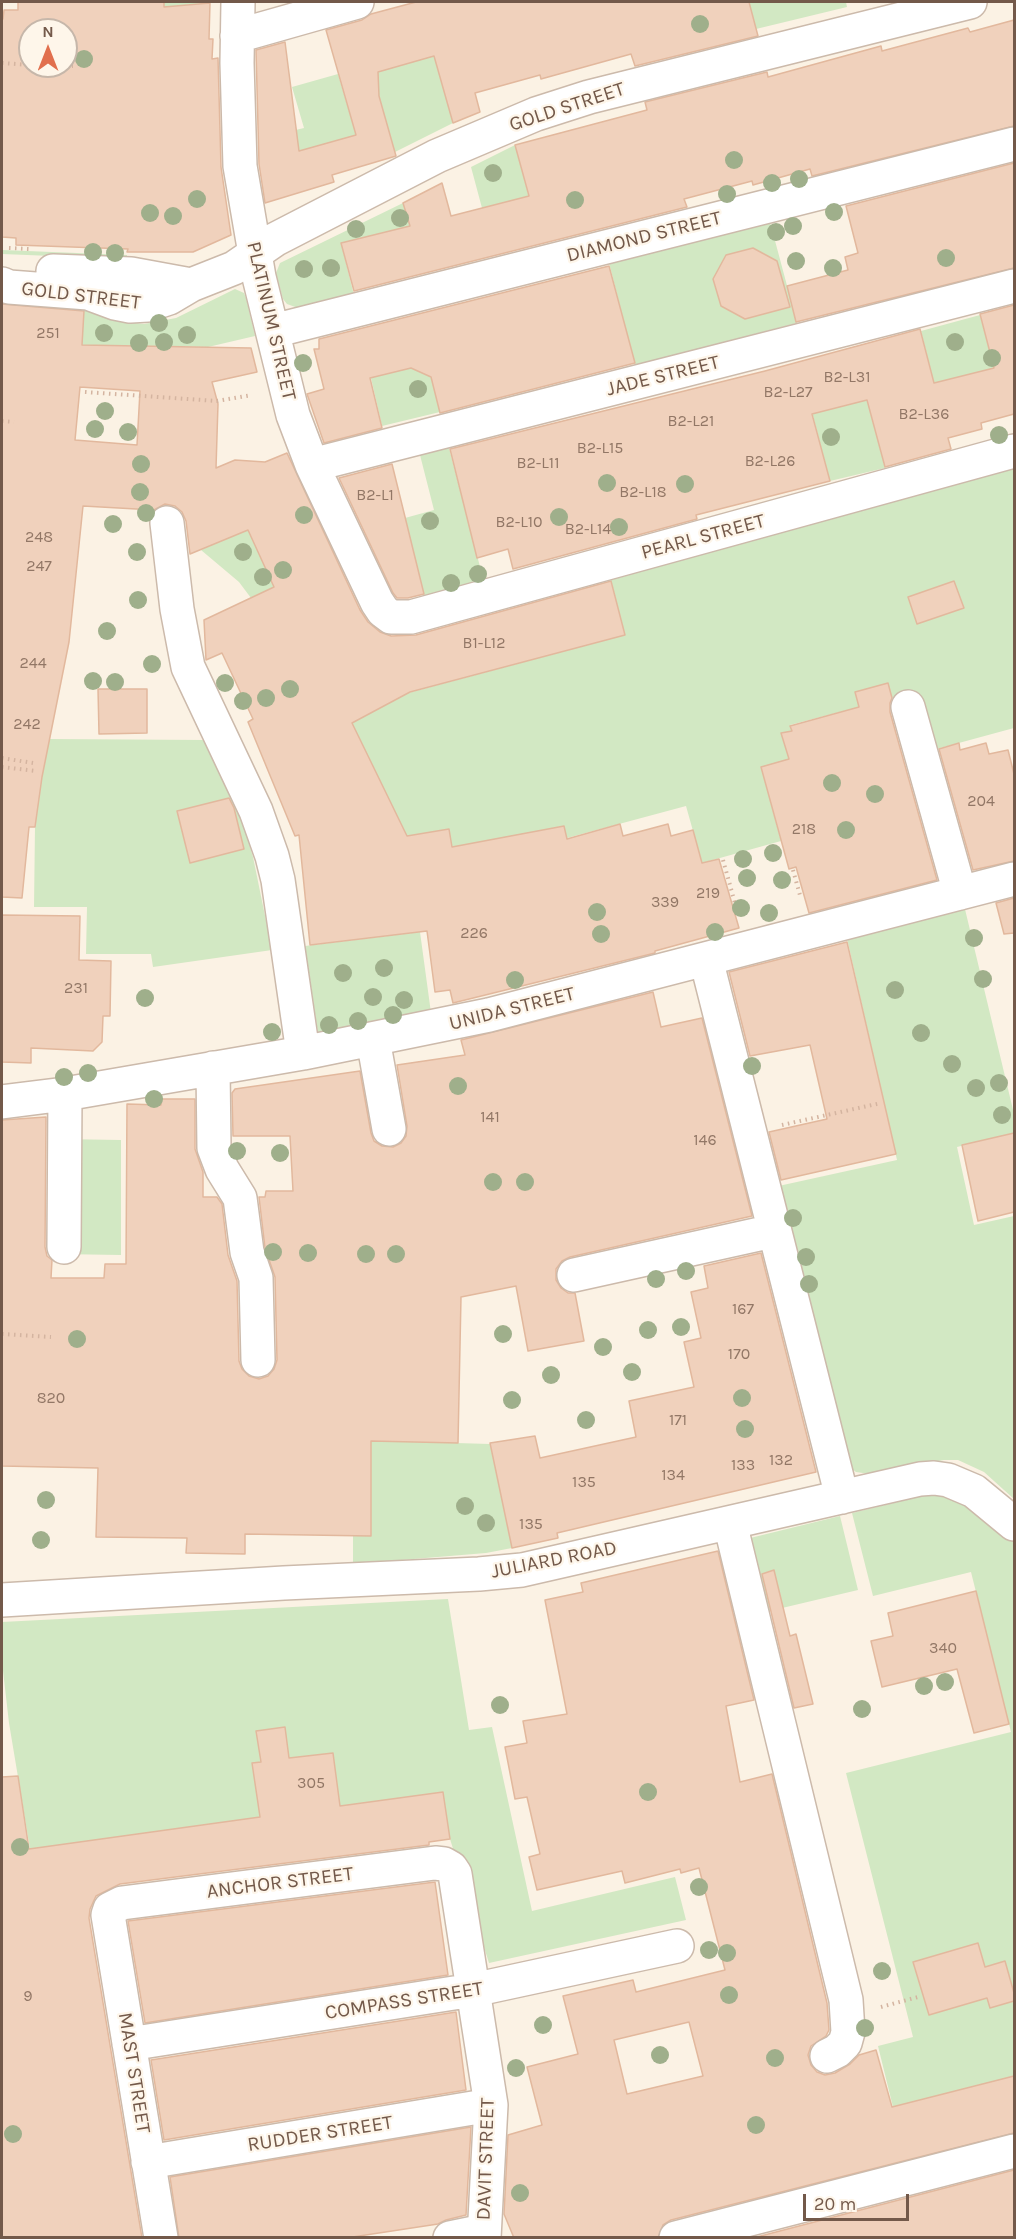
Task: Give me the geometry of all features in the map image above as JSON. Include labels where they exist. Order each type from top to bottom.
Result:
[{"type":"street","name":"PLATINUM STREET","points":[[238,2],[240,166],[255,254],[293,415],[312,465],[377,602],[382,611],[391,617]]},
{"type":"street","points":[[237,36],[357,2]]},
{"type":"street","name":"GOLD STREET","points":[[2,284],[9,287],[88,293],[130,306],[148,305],[169,298],[192,285],[234,268],[276,239],[437,156],[536,114],[589,97],[970,2]]},
{"type":"street","name":"DIAMOND STREET","points":[[273,330],[1014,144]]},
{"type":"street","name":"GOLD STREET","points":[[2,271],[11,269],[131,274],[192,285]]},
{"type":"street","name":"JADE STREET","points":[[312,465],[1014,286]]},
{"type":"street","name":"PEARL STREET","points":[[391,617],[411,617],[1014,451]]},
{"type":"street","points":[[167,523],[177,609],[188,667],[256,812],[272,856],[278,880],[303,1053]]},
{"type":"street","points":[[908,707],[960,893]]},
{"type":"street","name":"UNIDA STREET","points":[[2,1102],[65,1094],[303,1053],[529,1006],[1014,879]]},
{"type":"street","points":[[706,959],[842,1497]]},
{"type":"street","points":[[373,1039],[389,1129]]},
{"type":"street","points":[[213,1068],[214,1148],[222,1169],[240,1198],[247,1252],[256,1278],[258,1360]]},
{"type":"street","points":[[64,1247],[65,1094]]},
{"type":"street","points":[[574,1275],[773,1231]]},
{"type":"street","name":"JULIARD ROAD","points":[[2,1600],[502,1573],[920,1479],[948,1480],[974,1491],[1014,1524]]},
{"type":"street","points":[[730,1522],[846,2000],[848,2032],[845,2043],[837,2051],[827,2056]]},
{"type":"street","name":"ANCHOR STREET","points":[[110,1909],[122,1903],[435,1863],[451,1868]]},
{"type":"street","name":"DAVIT STREET","points":[[451,1868],[455,1874],[491,2105],[484,2234]]},
{"type":"street","name":"MAST STREET","points":[[110,1909],[108,1915],[161,2238]]},
{"type":"street","name":"COMPASS STREET","points":[[129,2044],[473,1990],[677,1946]]},
{"type":"street","name":"RUDDER STREET","points":[[148,2162],[491,2105]]},
{"type":"street","points":[[676,2238],[1014,2151]]},
{"type":"street","points":[[450,2238],[484,2234]]},
{"type":"path","points":[[2,63],[18,64]]},
{"type":"path","points":[[85,392],[217,400],[262,393]]},
{"type":"path","points":[[2,421],[14,422]]},
{"type":"path","points":[[2,758],[33,763]]},
{"type":"path","points":[[2,767],[36,771]]},
{"type":"path","points":[[723,860],[738,915]]},
{"type":"path","points":[[793,870],[804,908]]},
{"type":"path","points":[[751,1141],[766,1138],[764,1129],[881,1103]]},
{"type":"path","points":[[2,1334],[51,1336]]},
{"type":"green space","points":[[164,2],[218,2],[164,7]]},
{"type":"green space","points":[[749,2],[846,2],[847,7],[756,29]]},
{"type":"green space","points":[[434,56],[453,123],[395,152],[372,73]]},
{"type":"green space","points":[[338,74],[356,135],[289,154],[283,133],[304,128],[292,87]]},
{"type":"green space","points":[[515,145],[529,197],[482,208],[471,167]]},
{"type":"green space","points":[[403,203],[410,226],[341,243],[354,295],[298,308],[287,304],[283,299],[276,273],[280,263]]},
{"type":"green space","points":[[770,222],[797,323],[635,365],[609,263]]},
{"type":"green space","points":[[2,250],[127,255],[127,259],[2,254]]},
{"type":"green space","points":[[235,289],[244,293],[255,336],[208,347],[82,345],[84,303],[95,314],[111,320],[144,324],[176,318]]},
{"type":"green space","points":[[980,315],[994,368],[934,383],[921,331]]},
{"type":"green space","points":[[826,355],[840,407],[867,400],[885,468],[830,481],[799,362]]},
{"type":"green space","points":[[427,363],[440,412],[382,426],[371,378]]},
{"type":"green space","points":[[449,448],[484,582],[424,598],[405,518],[434,510],[420,455]]},
{"type":"green space","points":[[1014,467],[1014,728],[933,750],[916,691],[892,698],[888,683],[855,692],[859,707],[790,725],[792,731],[781,733],[789,759],[761,767],[781,841],[702,863],[686,806],[567,838],[563,826],[453,850],[407,836],[351,721],[408,693],[625,635],[611,580]]},
{"type":"green space","points":[[307,491],[321,519],[275,540],[294,578],[251,598],[239,582],[201,550],[265,521],[260,511]]},
{"type":"green space","points":[[49,739],[206,740],[243,824],[253,857],[272,950],[153,967],[151,954],[86,954],[87,907],[34,907],[35,827]]},
{"type":"green space","points":[[964,905],[1014,1114],[1014,1133],[957,1147],[974,1225],[1014,1216],[1014,1499],[984,1472],[958,1460],[944,1460],[870,1474],[856,1472],[847,1465],[774,1187],[897,1160],[846,934]]},
{"type":"green space","points":[[420,932],[431,1013],[318,1033],[305,946]]},
{"type":"green space","points":[[60,1139],[121,1140],[121,1255],[58,1254]]},
{"type":"green space","points":[[353,1440],[490,1444],[512,1548],[486,1553],[353,1564]]},
{"type":"green space","points":[[931,1494],[942,1494],[964,1504],[1014,1543],[1014,2076],[893,2107],[878,2046],[913,2037],[846,1773],[1011,1732],[971,1572],[873,1596],[852,1513]]},
{"type":"green space","points":[[840,1516],[858,1590],[761,1613],[742,1540]]},
{"type":"green space","points":[[448,1599],[469,1730],[492,1727],[532,1911],[675,1877],[686,1920],[489,1963],[450,1839],[443,1792],[340,1806],[332,1753],[253,1763],[260,1817],[30,1849],[9,1723],[2,1662],[2,1622]]},
{"type":"building","points":[[18,2],[164,2],[164,7],[210,3],[209,39],[213,39],[212,59],[218,58],[221,167],[231,235],[193,252],[127,252],[128,249],[16,245],[16,238],[2,237],[2,19],[4,10],[18,10]]},
{"type":"building","points":[[416,2],[749,2],[758,36],[635,66],[631,54],[541,79],[540,75],[475,93],[480,112],[453,123],[434,56],[378,72],[379,96],[396,156],[332,175],[334,182],[265,203],[259,164],[256,50],[285,42],[299,151],[356,135],[326,30],[362,20],[371,14]]},
{"type":"building","points":[[1014,20],[1014,126],[812,176],[810,169],[753,185],[752,181],[684,199],[687,207],[354,291],[341,243],[410,226],[403,203],[442,183],[451,216],[529,196],[515,145],[647,110],[645,102],[767,72],[768,77],[881,46],[882,51],[968,28],[970,32]]},
{"type":"building","points":[[1014,163],[1014,268],[796,322],[787,286],[848,270],[845,257],[858,253],[846,206]]},
{"type":"building","points":[[753,248],[777,261],[790,307],[745,319],[721,306],[713,279],[726,255]]},
{"type":"building","points":[[609,266],[635,363],[440,413],[431,377],[411,368],[370,378],[382,428],[324,443],[307,394],[324,389],[314,349],[319,349],[319,339]]},
{"type":"building","points":[[2,304],[84,311],[82,345],[251,348],[257,372],[212,382],[218,404],[216,468],[235,460],[265,462],[287,453],[360,610],[368,622],[380,632],[391,636],[416,635],[611,581],[625,635],[410,692],[352,723],[407,836],[449,829],[452,847],[564,826],[567,839],[620,824],[623,836],[668,824],[671,836],[693,830],[702,863],[719,859],[739,928],[655,951],[655,953],[453,1003],[450,990],[435,992],[427,931],[310,945],[299,835],[295,836],[248,722],[253,719],[222,653],[206,660],[204,620],[274,587],[248,530],[190,554],[186,521],[182,512],[175,506],[165,504],[154,510],[83,506],[69,642],[42,777],[35,827],[29,827],[22,898],[2,897]],"holes":[[[80,387],[140,391],[137,445],[75,440]]]},
{"type":"building","points":[[1014,305],[1014,414],[981,423],[982,429],[948,438],[951,449],[885,467],[867,400],[812,414],[830,481],[696,515],[697,519],[513,569],[508,549],[477,558],[450,449],[765,371],[920,329],[934,383],[994,368],[980,314]]},
{"type":"building","points":[[392,464],[424,594],[408,598],[397,598],[393,593],[339,478]]},
{"type":"building","points":[[954,581],[964,608],[917,624],[908,597]]},
{"type":"building","points":[[888,683],[892,698],[890,712],[937,880],[809,913],[796,867],[789,869],[761,767],[789,759],[781,733],[792,731],[790,726],[859,707],[855,692]]},
{"type":"building","points":[[98,689],[147,689],[147,733],[99,734]]},
{"type":"building","points":[[959,743],[960,750],[986,743],[989,754],[1008,750],[1014,774],[1014,861],[973,870],[939,749]]},
{"type":"building","points":[[229,798],[234,808],[244,849],[190,863],[177,811]]},
{"type":"building","points":[[1014,898],[1014,933],[1004,934],[996,903]]},
{"type":"building","points":[[2,915],[80,916],[79,960],[111,961],[110,1016],[103,1016],[102,1042],[93,1051],[31,1048],[31,1063],[2,1062]]},
{"type":"building","points":[[847,942],[896,1154],[781,1180],[769,1132],[827,1119],[810,1045],[750,1056],[729,972]]},
{"type":"building","points":[[653,992],[661,1027],[702,1018],[752,1216],[570,1257],[562,1261],[556,1269],[556,1280],[568,1293],[575,1293],[584,1341],[528,1351],[516,1286],[461,1297],[458,1443],[371,1441],[371,1536],[245,1534],[245,1554],[186,1553],[187,1538],[96,1537],[98,1468],[2,1466],[2,1120],[46,1117],[45,1247],[47,1256],[52,1260],[51,1278],[104,1278],[105,1264],[126,1264],[127,1104],[161,1105],[161,1099],[195,1099],[195,1149],[203,1172],[203,1197],[217,1197],[222,1204],[228,1255],[237,1281],[239,1361],[242,1369],[249,1376],[259,1379],[268,1376],[277,1360],[275,1277],[265,1248],[259,1197],[265,1197],[266,1191],[293,1191],[290,1136],[233,1136],[232,1093],[235,1089],[360,1071],[374,1141],[382,1146],[393,1147],[401,1143],[406,1136],[407,1126],[397,1065],[465,1055],[461,1040]]},
{"type":"building","points":[[1014,1133],[1014,1212],[978,1221],[962,1145]]},
{"type":"building","points":[[761,1253],[816,1472],[557,1533],[558,1538],[512,1548],[490,1443],[535,1436],[540,1458],[636,1437],[629,1401],[694,1387],[684,1342],[701,1338],[691,1292],[708,1288],[704,1266]]},
{"type":"building","points":[[718,1551],[754,1700],[726,1706],[740,1782],[772,1774],[827,2003],[829,2030],[826,2036],[811,2046],[808,2055],[811,2065],[817,2072],[825,2075],[835,2073],[859,2055],[876,2050],[892,2107],[1014,2076],[1014,2133],[671,2220],[663,2225],[658,2238],[514,2238],[504,2214],[508,2135],[542,2125],[527,2067],[578,2054],[563,1996],[633,1980],[636,1992],[725,1970],[699,1868],[681,1873],[680,1869],[625,1883],[622,1871],[537,1890],[529,1857],[540,1854],[527,1797],[515,1799],[505,1747],[527,1743],[523,1721],[567,1714],[545,1600],[583,1592],[581,1583]],"holes":[[[689,2022],[703,2076],[627,2094],[614,2040]]]},
{"type":"building","points":[[774,1570],[790,1636],[796,1634],[813,1704],[794,1708],[762,1574]]},
{"type":"building","points":[[976,1591],[1009,1724],[974,1733],[957,1669],[882,1687],[871,1641],[893,1636],[888,1613]]},
{"type":"building","points":[[285,1727],[289,1758],[333,1753],[340,1806],[443,1792],[450,1839],[429,1842],[429,1845],[120,1884],[96,1896],[89,1918],[142,2238],[2,2238],[2,1777],[18,1776],[29,1849],[260,1817],[252,1763],[261,1762],[256,1731]]},
{"type":"building","points":[[435,1882],[448,1975],[145,2023],[128,1921]]},
{"type":"building","points":[[978,1943],[985,1967],[1005,1961],[1014,2001],[990,2008],[987,1998],[929,2015],[913,1962]]},
{"type":"building","points":[[456,2012],[466,2090],[164,2140],[151,2060]]},
{"type":"building","points":[[471,2127],[466,2215],[438,2224],[346,2238],[179,2238],[170,2177]]},
{"type":"building","points":[[1014,2170],[1014,2238],[753,2238]]}]
